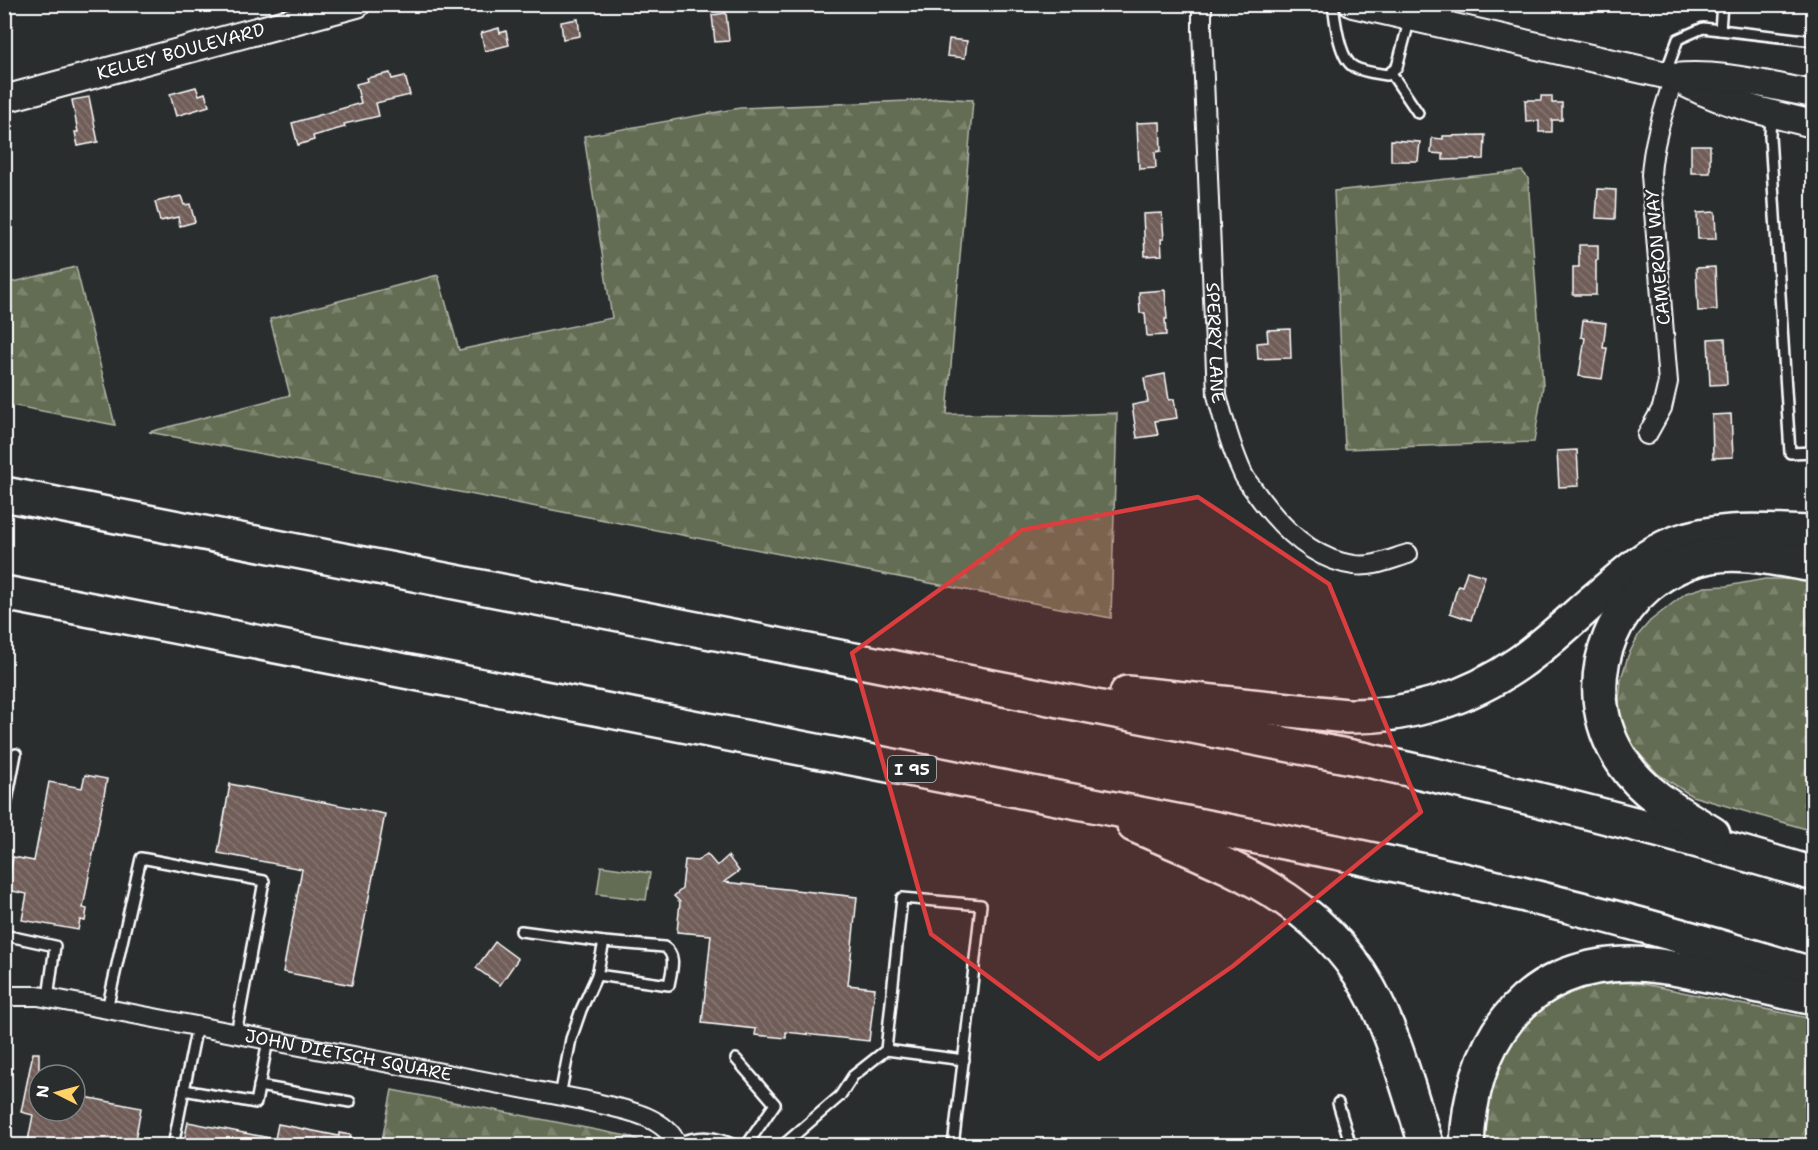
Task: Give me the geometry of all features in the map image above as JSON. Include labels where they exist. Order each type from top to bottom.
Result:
[{"type":"highway","points":[[4,494],[1389,764],[1529,796],[1742,852],[1814,874]]},
{"type":"highway","points":[[1012,690],[1134,693],[1347,716],[1409,711],[1461,695],[1502,675],[1531,655],[1636,565],[1675,543],[1704,535],[1727,532],[1814,534]]},
{"type":"highway","points":[[1742,852],[1663,802],[1639,782],[1625,766],[1609,737],[1602,714],[1599,690],[1603,658],[1614,627],[1633,599],[1652,582],[1679,566],[1709,556],[1730,554],[1814,565]]},
{"type":"highway","name":"I 95","points":[[4,593],[1329,850],[1460,879],[1663,931],[1814,975]]},
{"type":"highway","points":[[1080,802],[1248,877],[1292,903],[1324,929],[1354,965],[1377,1005],[1391,1039],[1427,1146]]},
{"type":"highway","points":[[1467,1146],[1472,1096],[1491,1042],[1521,1003],[1564,976],[1609,965],[1644,964],[1714,976],[1814,998]]},
{"type":"main road","name":"KELLEY BOULEVARD","points":[[4,99],[296,17],[357,4]]},
{"type":"main road","points":[[1353,4],[1670,76],[1709,96],[1774,100],[1814,94]]},
{"type":"main road","points":[[1774,100],[1814,124]]},
{"type":"street","name":"SPERRY LANE","points":[[1203,4],[1202,30],[1217,395],[1227,434],[1244,476],[1267,508],[1290,534],[1317,552],[1355,566],[1370,566],[1408,554]]},
{"type":"street","name":"CAMERON WAY","points":[[1647,435],[1662,408],[1668,382],[1651,175],[1655,143],[1670,76]]},
{"type":"street","name":"JOHN DIETSCH SQUARE","points":[[4,996],[48,998],[107,1008],[560,1096],[639,1115],[659,1123],[677,1144]]},
{"type":"lane","points":[[1333,4],[1337,34],[1347,60],[1352,66],[1387,75],[1397,67],[1408,17]]},
{"type":"lane","points":[[1720,30],[1722,4]]},
{"type":"lane","points":[[1670,76],[1670,58],[1678,39],[1702,28],[1814,41]]},
{"type":"lane","points":[[1391,73],[1418,113]]},
{"type":"lane","points":[[1774,100],[1770,136],[1790,453],[1814,452]]},
{"type":"lane","points":[[4,816],[16,754]]},
{"type":"lane","points":[[107,1008],[141,858],[264,881],[236,1034]]},
{"type":"lane","points":[[886,1050],[902,898],[981,905],[952,1146]]},
{"type":"lane","points":[[521,931],[668,949],[672,953],[669,985],[597,975]]},
{"type":"lane","points":[[4,935],[55,946],[48,998]]},
{"type":"lane","points":[[560,1096],[571,1039],[597,975],[604,942]]},
{"type":"lane","points":[[173,1146],[197,1026]]},
{"type":"lane","points":[[184,1090],[256,1103],[268,1040]]},
{"type":"lane","points":[[782,1146],[840,1096],[853,1076],[886,1050],[963,1060]]},
{"type":"lane","points":[[736,1059],[775,1104],[746,1146]]},
{"type":"lane","points":[[259,1086],[350,1102]]},
{"type":"lane","points":[[1338,1103],[1351,1146]]},
{"type":"lane","points":[[677,1144],[688,1138],[707,1136],[736,1146]]},
{"type":"highlighted area","points":[[1198,497],[1329,584],[1421,812],[1233,966],[1099,1059],[931,934],[852,653],[1022,530]]},
{"type":"green space","points":[[938,98],[973,100],[947,414],[1117,413],[1111,618],[149,432],[290,395],[270,319],[438,275],[459,350],[612,318],[584,136],[740,108]]},
{"type":"green space","points":[[1522,171],[1528,178],[1543,386],[1534,442],[1345,449],[1334,191]]},
{"type":"green space","points":[[76,267],[115,425],[5,404],[5,284]]},
{"type":"green space","points":[[1765,579],[1813,582],[1813,831],[1692,796],[1658,774],[1634,748],[1621,725],[1619,700],[1621,679],[1628,656],[1639,634],[1650,621],[1686,593],[1705,587],[1727,586]]},
{"type":"green space","points":[[601,866],[650,873],[646,900],[597,894]]},
{"type":"green space","points":[[1600,982],[1639,983],[1813,1019],[1813,1145],[1479,1146],[1480,1114],[1510,1034],[1564,990]]},
{"type":"green space","points":[[392,1090],[632,1137],[647,1145],[381,1145]]},
{"type":"building","points":[[726,13],[729,41],[715,42],[712,15]]},
{"type":"building","points":[[578,19],[580,36],[563,39],[561,22]]},
{"type":"building","points":[[499,28],[500,33],[506,31],[509,45],[485,51],[481,33]]},
{"type":"building","points":[[949,39],[967,41],[965,58],[947,56]]},
{"type":"building","points":[[390,73],[392,79],[405,76],[410,95],[376,103],[379,116],[344,124],[345,127],[313,136],[314,140],[298,145],[292,123],[361,103],[356,84],[368,81],[367,78]]},
{"type":"building","points":[[196,87],[199,95],[205,93],[209,106],[176,116],[170,94]]},
{"type":"building","points":[[1541,96],[1552,96],[1552,103],[1562,103],[1562,120],[1552,120],[1552,132],[1539,132],[1539,121],[1526,122],[1525,100],[1541,100]]},
{"type":"building","points":[[89,97],[98,142],[78,146],[75,132],[78,132],[72,100]]},
{"type":"building","points":[[1160,122],[1161,151],[1155,152],[1156,168],[1139,169],[1137,123]]},
{"type":"building","points":[[1485,135],[1484,159],[1443,160],[1443,154],[1431,153],[1432,138]]},
{"type":"building","points":[[1391,140],[1420,142],[1418,161],[1391,161]]},
{"type":"building","points":[[1691,145],[1710,145],[1710,173],[1691,173]]},
{"type":"building","points":[[1598,189],[1616,190],[1615,219],[1596,218]]},
{"type":"building","points":[[181,196],[184,205],[190,204],[195,222],[180,226],[178,217],[160,221],[155,202]]},
{"type":"building","points":[[1715,212],[1716,239],[1698,239],[1697,213]]},
{"type":"building","points":[[1162,213],[1164,239],[1161,239],[1162,255],[1145,256],[1143,214]]},
{"type":"building","points":[[1579,245],[1598,245],[1596,295],[1573,295],[1573,267],[1579,267]]},
{"type":"building","points":[[1715,267],[1717,310],[1698,311],[1696,268]]},
{"type":"building","points":[[1165,290],[1166,335],[1147,336],[1145,313],[1140,313],[1139,292]]},
{"type":"building","points":[[1583,320],[1606,323],[1603,348],[1607,348],[1602,379],[1579,376],[1585,338],[1581,337]]},
{"type":"building","points":[[1290,329],[1291,358],[1258,359],[1257,343],[1268,342],[1267,330]]},
{"type":"building","points":[[1725,338],[1727,384],[1710,385],[1708,339]]},
{"type":"building","points":[[1165,374],[1169,400],[1174,399],[1177,418],[1155,421],[1158,435],[1137,438],[1132,405],[1148,402],[1144,378]]},
{"type":"building","points":[[1731,414],[1733,457],[1713,458],[1712,415]]},
{"type":"building","points":[[1577,450],[1579,486],[1559,487],[1557,451]]},
{"type":"building","points":[[1467,571],[1485,576],[1471,620],[1450,613],[1458,585],[1462,586]]},
{"type":"building","points":[[85,775],[107,779],[83,908],[87,909],[85,921],[80,920],[78,930],[22,920],[27,894],[7,890],[13,857],[34,861],[49,782],[82,788]]},
{"type":"building","points":[[230,784],[385,814],[352,985],[283,972],[302,869],[218,853]]},
{"type":"building","points":[[707,854],[717,866],[728,856],[739,871],[724,882],[857,897],[848,985],[875,988],[869,1041],[786,1032],[786,1038],[755,1035],[756,1029],[702,1023],[711,935],[677,932],[680,902],[674,896],[682,889],[685,860],[697,861]]},
{"type":"building","points":[[495,942],[518,959],[500,985],[476,968]]},
{"type":"building","points":[[33,1053],[39,1053],[39,1063],[31,1063]]},
{"type":"building","points":[[27,1082],[27,1114],[21,1112]]},
{"type":"building","points":[[87,1097],[141,1108],[134,1146],[27,1146],[31,1123],[87,1123]]},
{"type":"building","points":[[188,1122],[275,1139],[278,1124],[339,1136],[339,1133],[351,1135],[350,1138],[356,1140],[355,1146],[183,1146]]}]
